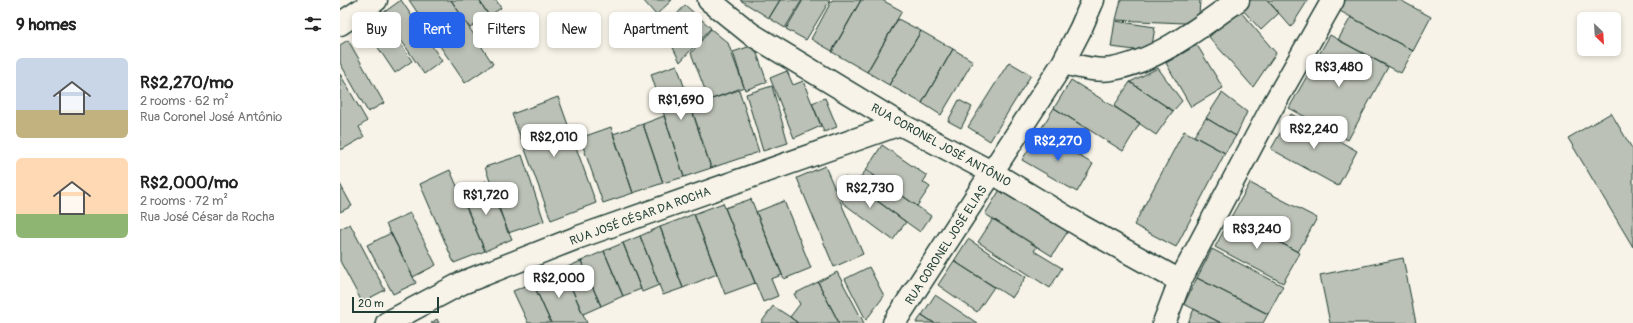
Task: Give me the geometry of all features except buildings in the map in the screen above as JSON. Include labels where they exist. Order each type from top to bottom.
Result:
[{"type":"street","points":[[340,24],[376,0]]},
{"type":"street","name":"RUA CORONEL JOSÉ ANTÔNIO","points":[[709,0],[752,34],[900,124],[993,173],[1081,226],[1180,281]]},
{"type":"street","name":"RUA CORONEL JOSÉ ELIAS","points":[[894,323],[993,173],[1063,63],[1081,28],[1093,0]]},
{"type":"street","points":[[1063,63],[1087,68],[1110,70],[1136,63],[1163,50],[1238,0]]},
{"type":"street","points":[[1164,323],[1180,281],[1270,111],[1332,0]]},
{"type":"street","name":"RUA JOSÉ CÉSAR DA ROCHA","points":[[387,323],[462,284],[579,237],[900,124]]}]
